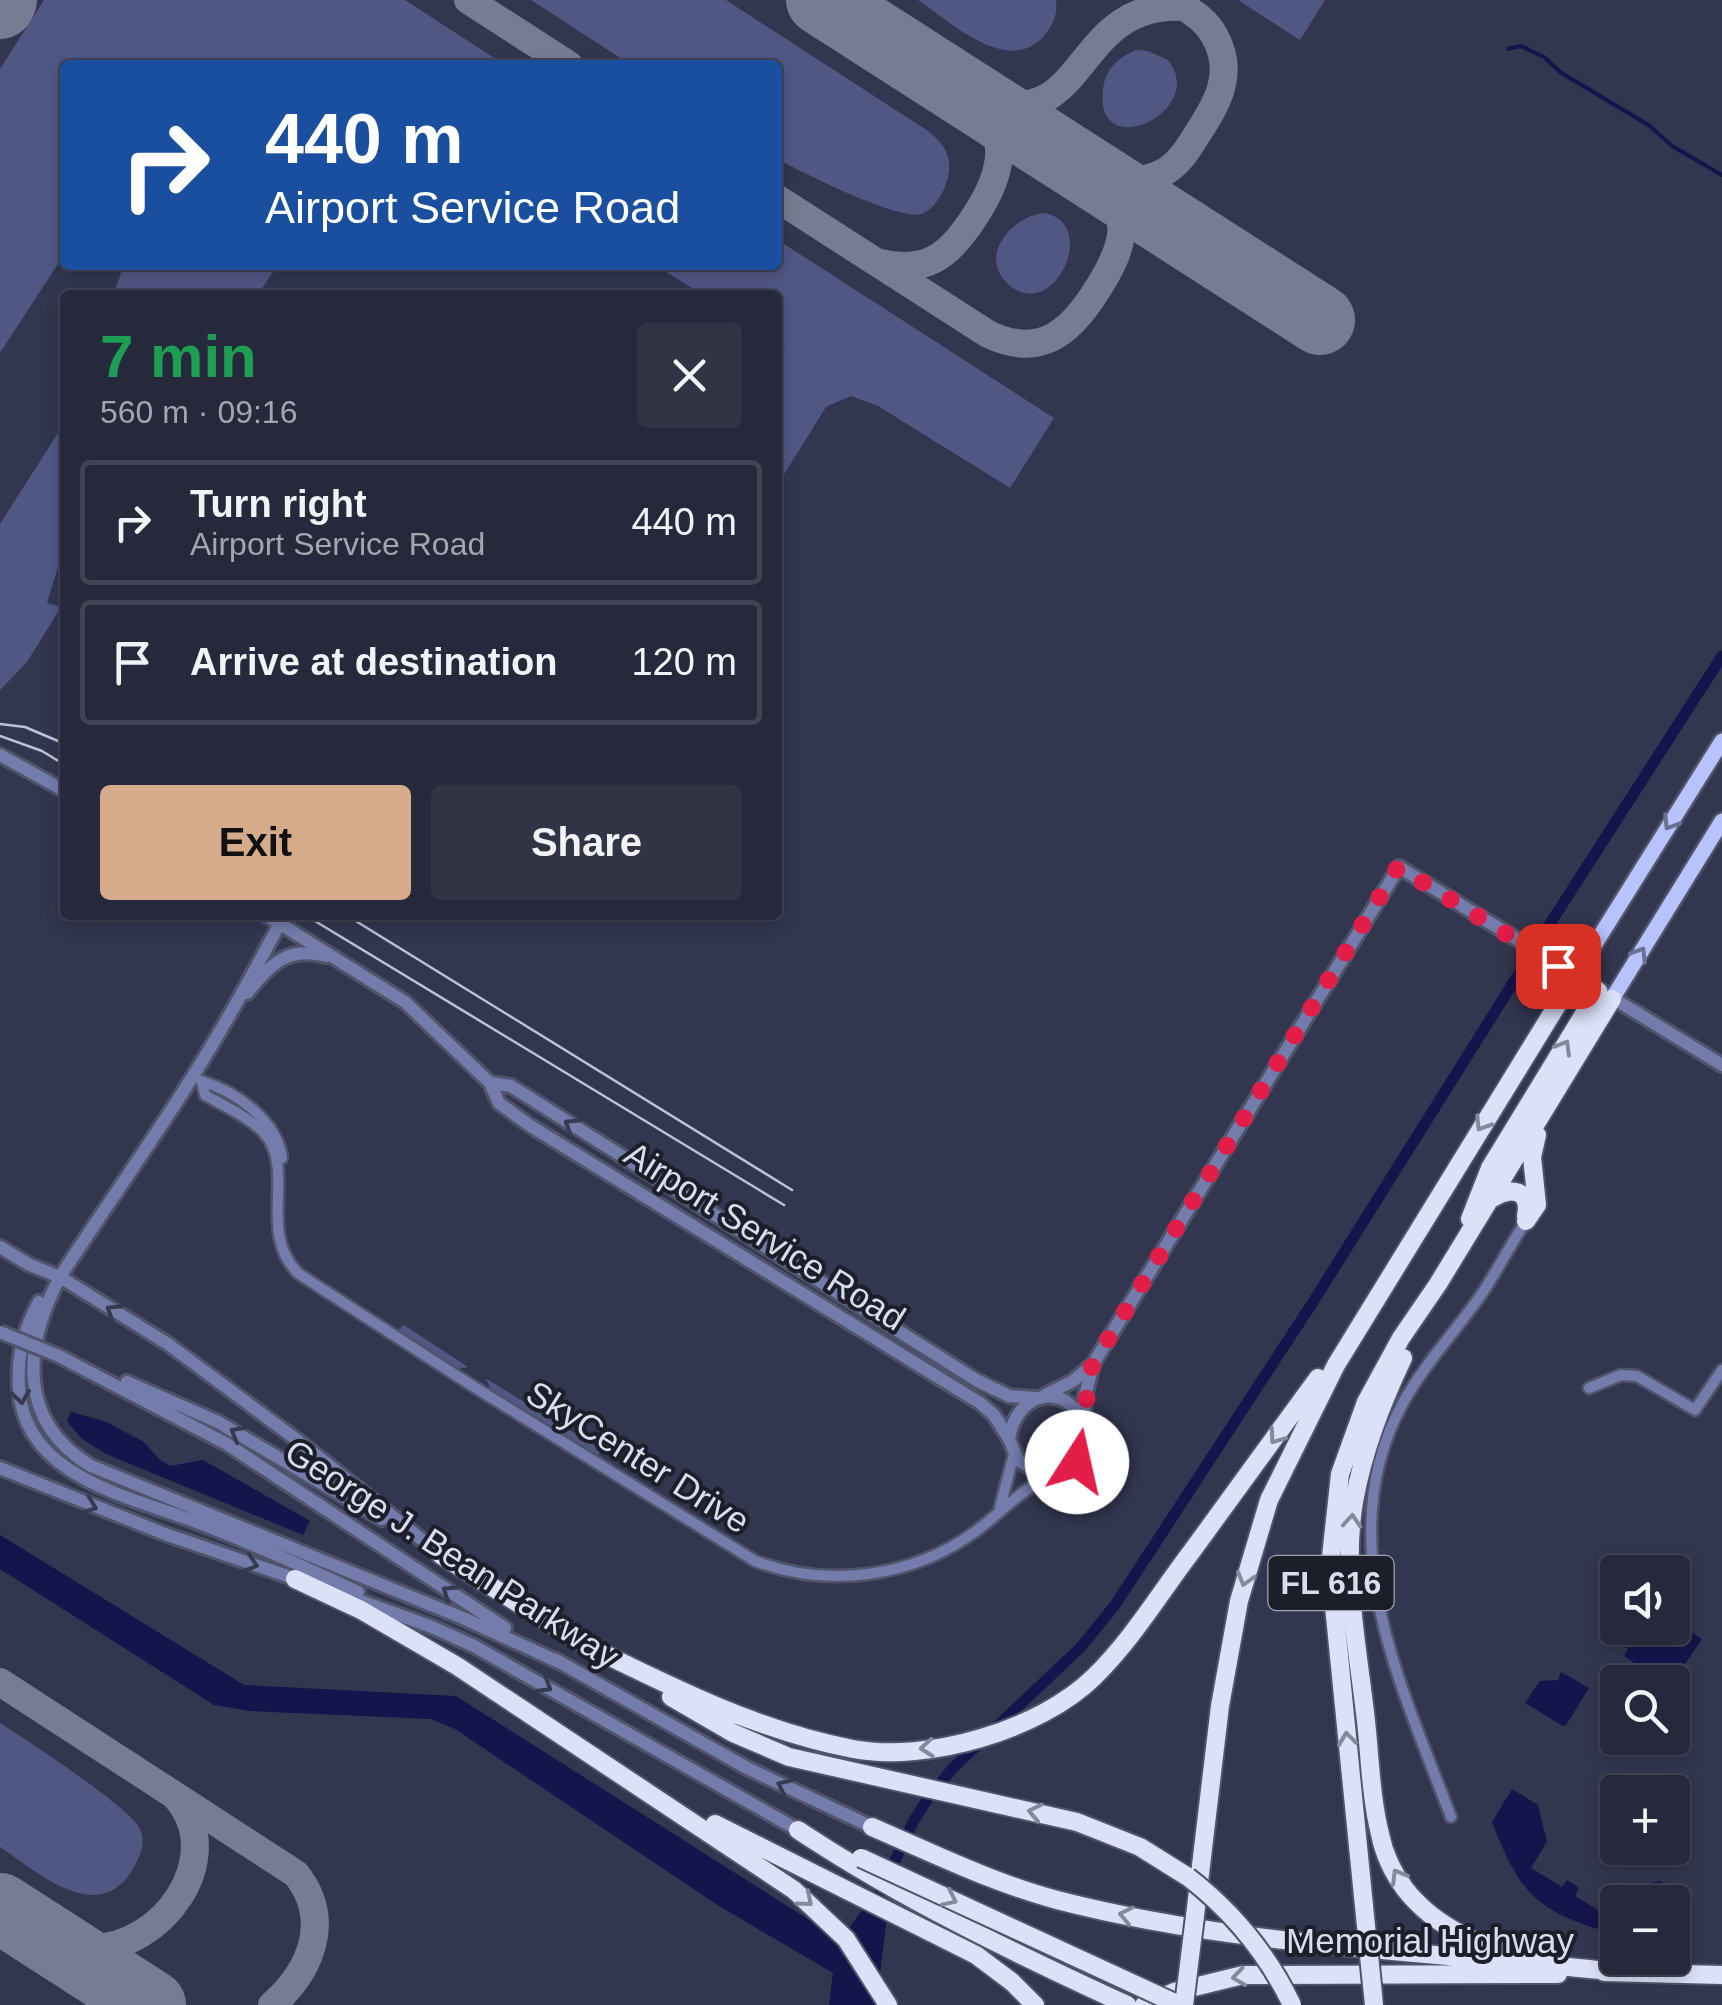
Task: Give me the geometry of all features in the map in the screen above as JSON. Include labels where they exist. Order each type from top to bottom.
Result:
[{"type":"highway","name":"FL 616","points":[[1181,2005],[1220,1706],[1239,1600],[1269,1500],[1296,1440],[1373,1301],[1575,976]]},
{"type":"highway","name":"FL 616","points":[[1374,2005],[1334,1632],[1330,1566],[1340,1474],[1366,1402],[1540,1120],[1605,995]]},
{"type":"highway","points":[[1456,1256],[1490,1168],[1605,995]]},
{"type":"highway","points":[[1526,1220],[1537,1205],[1532,1158],[1540,1120]]},
{"type":"highway","points":[[1490,1199],[1514,1190],[1524,1195],[1528,1204],[1526,1220]]},
{"type":"highway","points":[[1438,1284],[1382,1402],[1366,1447],[1354,1504],[1350,1554],[1352,1605],[1379,1831],[1398,1878],[1425,1910],[1475,1941],[1536,1962]]},
{"type":"highway","points":[[584,1644],[664,1684],[808,1738],[857,1750],[959,1745],[1020,1724],[1060,1704],[1129,1638],[1373,1301]]},
{"type":"highway","points":[[441,1554],[732,1732],[790,1756],[874,1778],[1077,1822],[1140,1848],[1206,1891],[1238,1924],[1282,1983],[1292,2005]]},
{"type":"highway","points":[[296,1578],[410,1638],[640,1785],[794,1890],[832,1923],[884,1997]]},
{"type":"highway","points":[[640,1785],[976,1955],[1012,1982],[1034,2005]]},
{"type":"highway","points":[[872,1827],[1054,1899],[1169,1923],[1302,1942],[1600,1970]]},
{"type":"highway","points":[[798,1830],[1016,1954],[1127,2005]]},
{"type":"highway","points":[[859,1864],[1181,2005]]},
{"type":"highway","name":"Memorial Highway","points":[[1144,2005],[1174,1992],[1243,1975],[1600,1972]]},
{"type":"highway","name":"Memorial Highway","points":[[1690,1974],[1722,1975]]},
{"type":"main road","name":"FL 616","points":[[1575,976],[1722,741]]},
{"type":"main road","name":"FL 616","points":[[1605,995],[1722,821]]},
{"type":"street","points":[[0,756],[60,787]]},
{"type":"street","points":[[1093,1364],[1073,1382],[1037,1398],[1016,1413],[1008,1439],[1014,1454],[1028,1469],[1053,1474],[1077,1462],[1084,1451],[1086,1385],[1093,1364],[1398,867],[1722,1065]]},
{"type":"street","name":"Airport Service Road","points":[[275,920],[383,987],[429,1022],[490,1084],[499,1103],[529,1125],[980,1403],[994,1415],[1008,1439]]},
{"type":"street","points":[[280,923],[197,1079],[38,1303],[22,1334],[18,1366],[20,1408],[35,1439],[58,1464],[91,1483],[294,1562],[432,1627]]},
{"type":"street","points":[[231,1015],[253,985],[284,956],[301,952],[340,960]]},
{"type":"street","name":"SkyCenter Drive","points":[[197,1079],[257,1113],[276,1137],[282,1152],[280,1244],[291,1266],[470,1385],[763,1564],[790,1572],[833,1576],[894,1569],[946,1550],[1053,1474]]},
{"type":"street","name":"Airport Service Road","points":[[490,1084],[512,1086],[976,1380],[1009,1396],[1037,1398]]},
{"type":"street","points":[[1451,1817],[1378,1614],[1370,1520],[1384,1447],[1400,1408],[1420,1373],[1482,1293],[1526,1220]]},
{"type":"street","points":[[0,1247],[60,1277],[168,1344],[441,1554]]},
{"type":"street","points":[[60,1277],[36,1330],[33,1375],[43,1416],[72,1454],[132,1485],[463,1618],[561,1663]]},
{"type":"street","name":"George J. Bean Parkway","points":[[0,1332],[59,1356],[227,1444],[561,1663],[746,1768],[872,1827]]},
{"type":"street","points":[[59,1356],[218,1422],[441,1554]]},
{"type":"street","points":[[1590,1388],[1621,1375],[1637,1376],[1695,1410],[1722,1370]]},
{"type":"street","points":[[1037,1398],[1060,1398],[1071,1404],[1086,1424]]},
{"type":"street","points":[[1000,1508],[1014,1454]]},
{"type":"street","name":"George J. Bean Parkway","points":[[0,1468],[146,1528],[432,1627],[514,1667],[798,1830]]},
{"type":"shaded area","points":[[44,0],[405,0],[497,60],[60,60],[60,261],[0,353],[0,69]]},
{"type":"shaded area","points":[[531,0],[726,0],[928,131],[942,145],[949,163],[942,193],[926,212],[909,214],[850,194],[782,161],[782,60],[623,60]]},
{"type":"shaded area","points":[[918,0],[1056,0],[1056,10],[1044,36],[1029,47],[1013,51],[979,41]]},
{"type":"shaded area","points":[[1238,0],[1325,0],[1300,40]]},
{"type":"shaded area","points":[[1136,50],[1168,60],[1177,79],[1174,97],[1163,112],[1148,123],[1130,127],[1115,124],[1105,112],[1103,90],[1114,65]]},
{"type":"shaded area","points":[[1044,213],[1061,221],[1069,234],[1070,251],[1054,282],[1041,292],[1025,293],[1008,284],[999,273],[998,250],[1011,229]]},
{"type":"shaded area","points":[[782,243],[1054,418],[1010,488],[878,406],[851,396],[826,407],[782,478],[782,290],[695,290],[663,270],[782,270]]},
{"type":"shaded area","points":[[122,270],[274,270],[261,290],[115,290]]},
{"type":"shaded area","points":[[60,430],[60,567],[47,603],[60,609],[27,662],[0,690],[0,524]]},
{"type":"shaded area","points":[[404,1325],[468,1367],[458,1369],[398,1330]]},
{"type":"shaded area","points":[[486,1379],[602,1450],[597,1456],[585,1449],[492,1391]]},
{"type":"shaded area","points":[[71,1412],[104,1421],[144,1442],[170,1466],[203,1460],[310,1521],[303,1535],[106,1454],[81,1438],[67,1421]]},
{"type":"shaded area","points":[[0,1535],[244,1685],[456,1696],[841,1940],[869,1900],[887,1918],[876,2005],[829,2005],[833,1973],[719,1906],[455,1729],[431,1719],[250,1711],[214,1705],[0,1569]]},
{"type":"shaded area","points":[[1690,1631],[1702,1639],[1681,1665],[1637,1665],[1624,1656],[1628,1649],[1621,1645],[1690,1645]]},
{"type":"shaded area","points":[[1561,1672],[1589,1688],[1563,1726],[1525,1703],[1540,1681],[1558,1680]]},
{"type":"shaded area","points":[[0,1723],[98,1790],[140,1829],[143,1840],[139,1857],[117,1887],[101,1894],[66,1889],[0,1847]]},
{"type":"shaded area","points":[[1512,1789],[1538,1805],[1547,1842],[1531,1868],[1562,1887],[1567,1880],[1579,1888],[1575,1896],[1600,1911],[1600,1930],[1569,1919],[1536,1899],[1513,1869],[1492,1822]]},
{"type":"waterway","points":[[1508,49],[1521,46],[1544,57],[1560,72],[1722,175]]},
{"type":"waterway","points":[[1546,930],[1722,656]]},
{"type":"waterway","points":[[873,1908],[914,1820],[929,1797],[952,1769],[1081,1647],[1115,1605],[1313,1302],[1518,975]]},
{"type":"taxiway","points":[[468,0],[561,60]]},
{"type":"taxiway","points":[[1098,178],[1133,181],[1166,171],[1187,150],[1217,100],[1224,75],[1214,35],[1196,15],[1174,0]]},
{"type":"taxiway","points":[[889,41],[976,96],[1022,105],[1046,98],[1066,82],[1100,41],[1121,23],[1149,10],[1185,7]]},
{"type":"taxiway","points":[[880,263],[912,266],[936,258],[966,230],[985,200],[997,167],[997,137],[991,122],[964,95]]},
{"type":"taxiway","points":[[782,202],[988,334],[1023,344],[1052,338],[1076,319],[1113,261],[1121,220],[1110,192],[1098,178]]},
{"type":"taxiway","points":[[0,1682],[296,1874],[313,1909],[312,1943],[298,1976],[272,2005]]},
{"type":"taxiway","points":[[0,1907],[43,1933],[78,1947],[116,1945],[141,1934],[180,1896],[191,1872],[195,1847],[190,1821],[176,1797]]},
{"type":"runway","points":[[0,4],[2,0]]},
{"type":"runway","points":[[821,0],[1320,320]]},
{"type":"runway","points":[[0,1908],[151,2005]]},
{"type":"tram line","points":[[0,724],[25,727],[60,742]]},
{"type":"tram line","points":[[0,736],[60,762]]},
{"type":"tram line","points":[[313,920],[784,1205]]},
{"type":"tram line","points":[[354,920],[792,1190]]},
{"type":"route","points":[[1077,1462],[1087,1438],[1084,1400],[1093,1364],[1398,867],[1558,966]]}]
